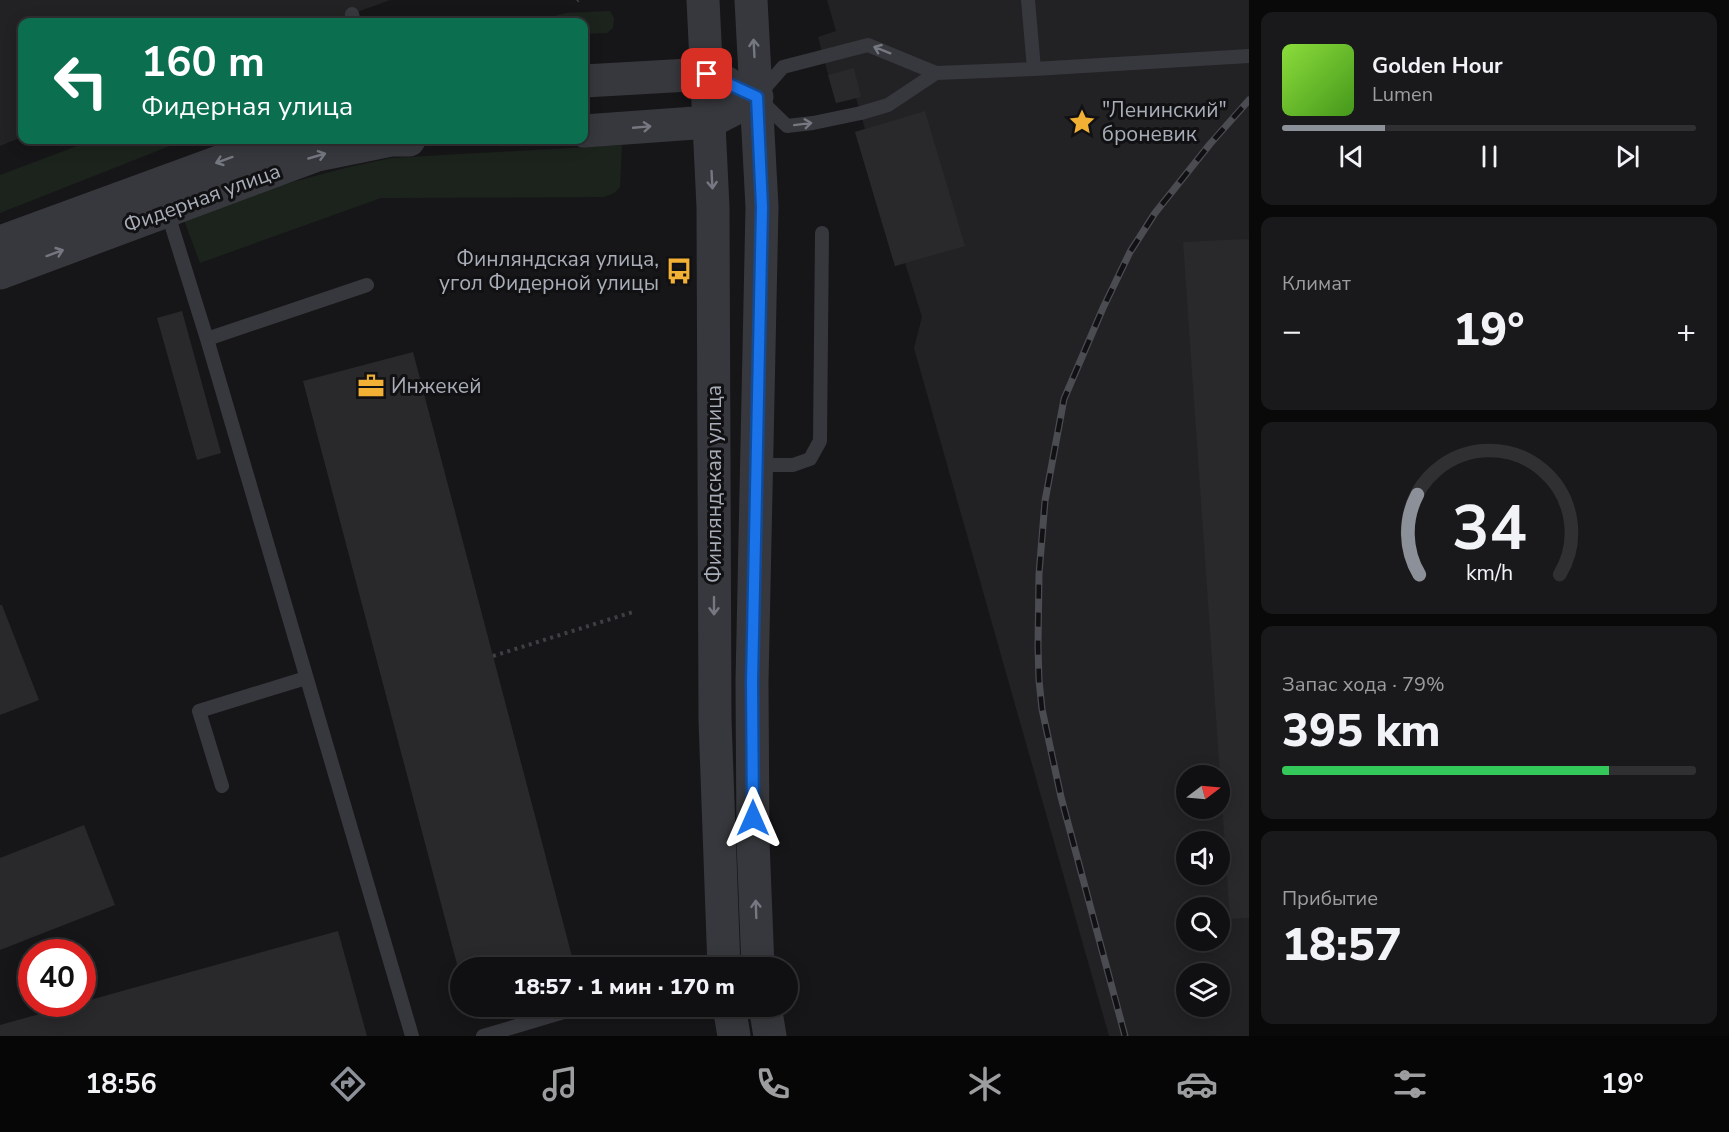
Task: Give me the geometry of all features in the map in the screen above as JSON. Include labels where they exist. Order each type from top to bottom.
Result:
[{"type":"street","name":"Финляндская улица","points":[[703,0],[713,207],[714,720],[724,957]]},
{"type":"street","name":"Финляндская улица","points":[[751,0],[762,207],[752,682],[753,841],[758,957]]},
{"type":"street","points":[[588,81],[707,74],[757,97]]},
{"type":"street","points":[[588,131],[709,122],[757,97]]},
{"type":"street","name":"Фидерная улица","points":[[0,242],[268,144]]},
{"type":"street","name":"Фидерная улица","points":[[0,273],[317,155],[371,144]]},
{"type":"street","points":[[731,1017],[734,1036]]},
{"type":"street","points":[[767,1017],[770,1036]]},
{"type":"lane","points":[[1028,0],[1034,69]]},
{"type":"lane","points":[[936,73],[888,105],[813,123],[787,126],[757,97],[783,67],[868,45],[936,73],[1249,56]]},
{"type":"lane","points":[[167,211],[207,339],[412,1036]]},
{"type":"lane","points":[[756,465],[793,465],[810,459],[820,441],[822,233]]},
{"type":"lane","points":[[207,339],[367,285]]},
{"type":"lane","points":[[222,786],[199,711],[306,678]]},
{"type":"lane","points":[[483,1036],[547,1017]]},
{"type":"path","points":[[493,656],[636,611]]},
{"type":"shaded area","points":[[0,0],[390,0],[341,18],[18,18],[18,139],[0,146]]},
{"type":"shaded area","points":[[827,0],[1249,0],[1249,1036],[1109,1036],[914,348],[922,317],[905,263],[895,266],[876,203],[855,132],[865,129],[856,98],[836,103],[818,37],[836,31]]},
{"type":"shaded area","points":[[610,11],[614,18],[613,28],[607,33],[588,34],[588,18],[547,18],[566,13]]},
{"type":"shaded area","points":[[82,144],[175,144],[0,213],[0,175]]},
{"type":"shaded area","points":[[622,145],[620,187],[614,193],[604,197],[381,198],[200,263],[181,212],[391,158]]},
{"type":"building","points":[[854,68],[861,97],[836,103],[828,75]]},
{"type":"building","points":[[925,111],[965,246],[895,266],[855,132]]},
{"type":"building","points":[[1249,239],[1249,918],[1230,919],[1228,885],[1230,885],[1230,831],[1224,831],[1223,819],[1230,819],[1230,765],[1219,765],[1183,242]]},
{"type":"building","points":[[182,311],[221,453],[197,460],[157,318]]},
{"type":"building","points":[[413,352],[572,957],[455,957],[303,381]]},
{"type":"building","points":[[0,605],[2,605],[39,700],[0,715]]},
{"type":"building","points":[[84,825],[115,905],[28,939],[18,939],[18,943],[0,950],[0,858]]},
{"type":"building","points":[[338,931],[367,1036],[0,1036],[0,1025],[29,1017],[96,1017],[96,998]]},
{"type":"railway","points":[[1125,1036],[1061,797],[1042,709],[1038,647],[1039,574],[1045,501],[1064,399],[1130,252],[1155,213],[1210,144],[1249,100]]},
{"type":"place","name":"\"Ленинский\" броневик","points":[[1082,122]]},
{"type":"place","name":"Финляндская улица, угол Фидерной улицы","points":[[679,271]]},
{"type":"place","name":"Инжекей","points":[[371,386]]},
{"type":"route","points":[[707,74],[757,97],[762,207],[752,682],[753,818]]}]
